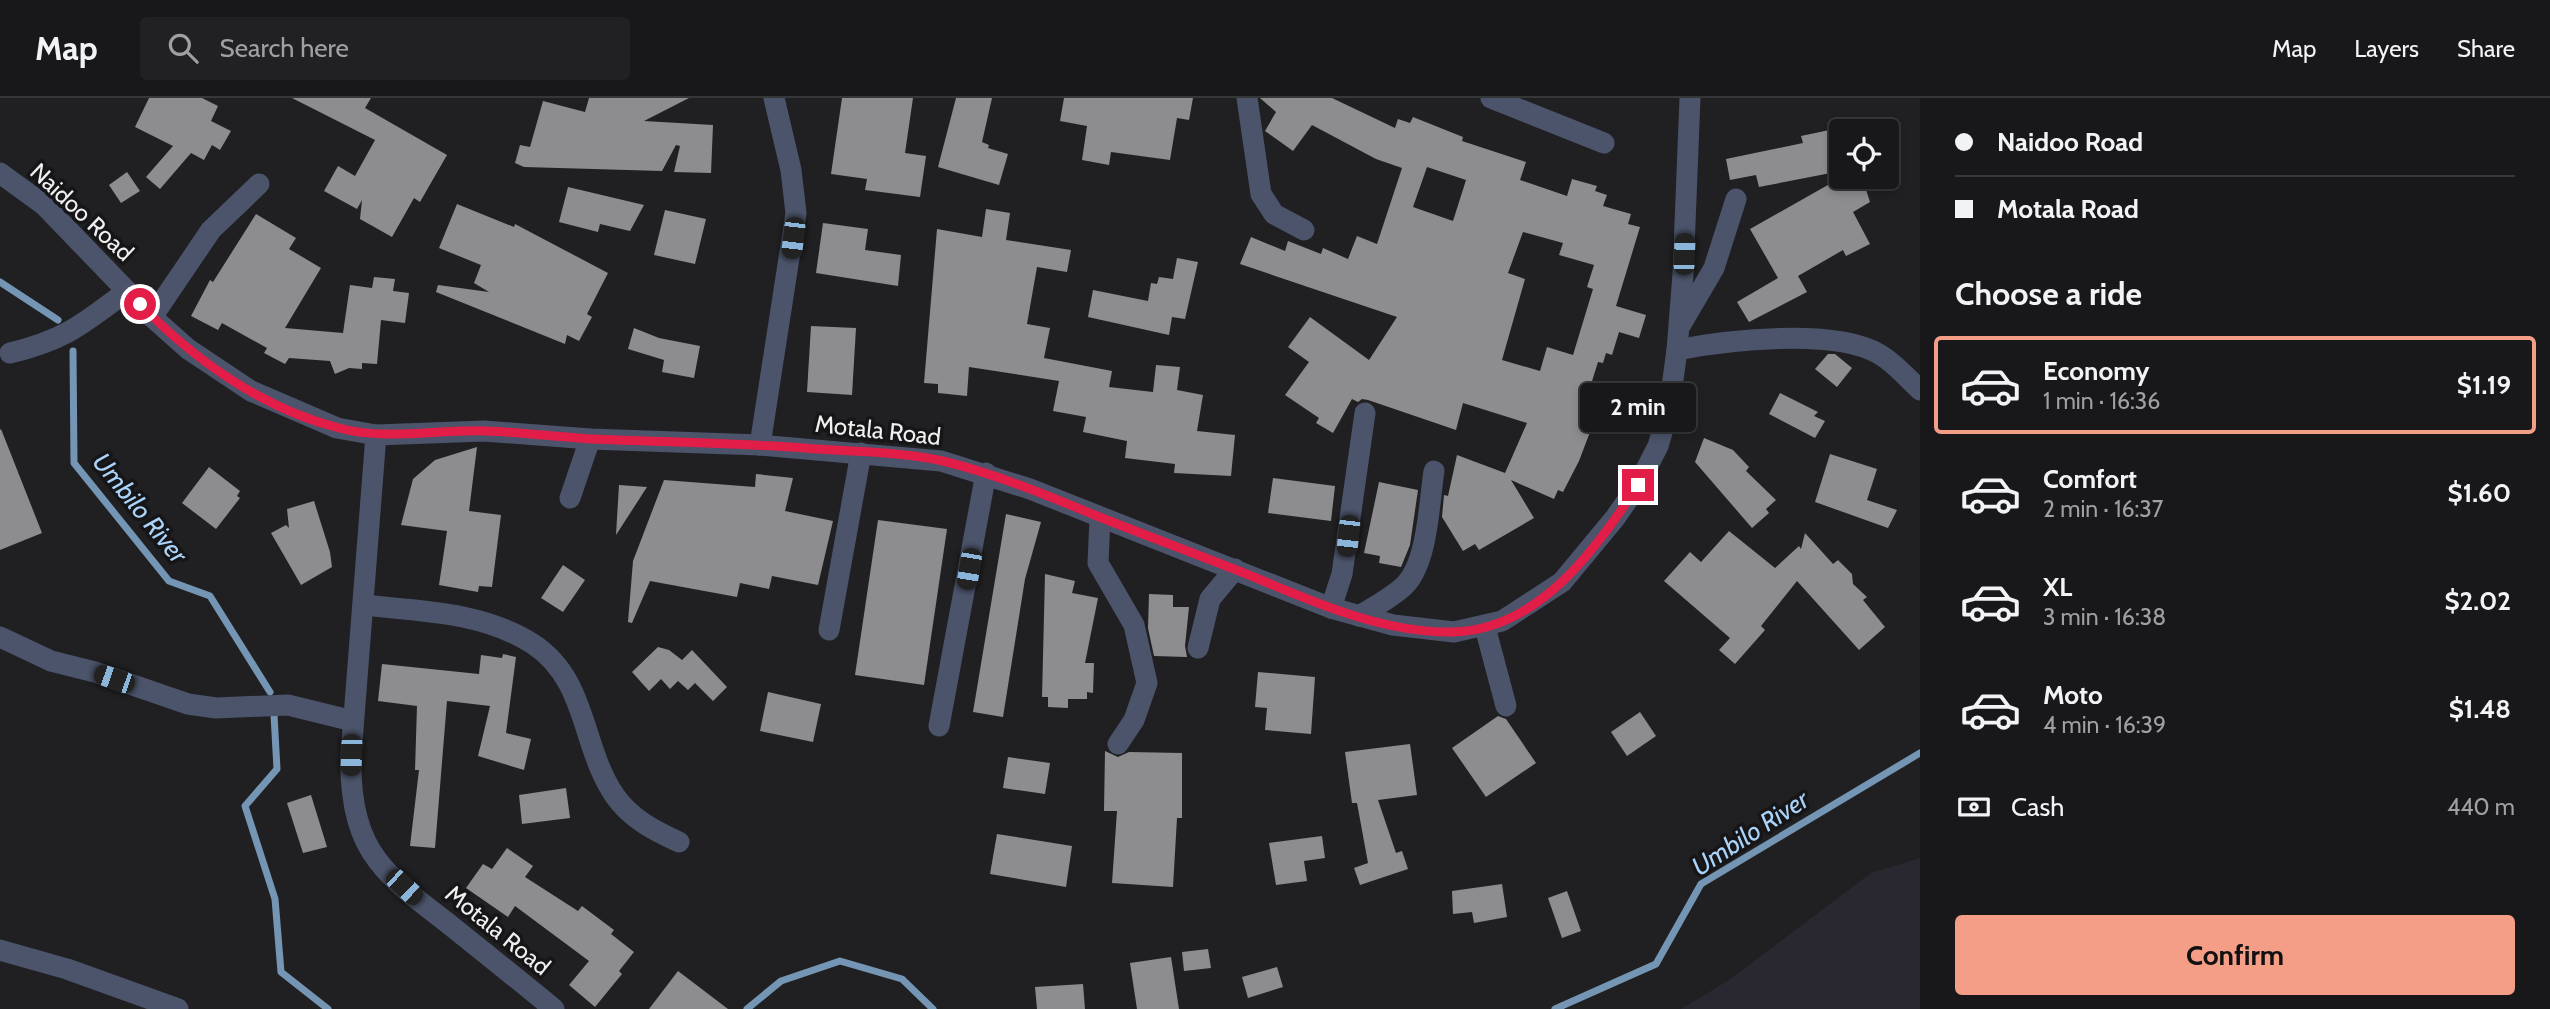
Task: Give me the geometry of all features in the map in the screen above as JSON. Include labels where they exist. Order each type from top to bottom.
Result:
[{"type":"street","points":[[760,445],[796,213],[792,178],[774,98]]},
{"type":"street","points":[[1247,98],[1261,194],[1274,214],[1304,230]]},
{"type":"street","points":[[1491,98],[1604,143]]},
{"type":"street","name":"Motala Road","points":[[554,1009],[416,898],[377,861],[358,822],[350,780],[376,435],[484,430],[590,439],[760,445],[941,461],[986,474],[1359,617],[1454,632],[1485,627],[1516,614],[1562,582],[1615,518],[1638,485],[1658,446],[1669,409],[1677,351],[1689,98]]},
{"type":"street","name":"Naidoo Road","points":[[0,173],[44,205],[152,317],[188,349],[251,391],[337,428],[376,435]]},
{"type":"street","points":[[152,317],[211,230],[259,184]]},
{"type":"street","points":[[1679,328],[1702,294],[1714,268],[1735,199]]},
{"type":"street","points":[[10,353],[49,344],[127,291]]},
{"type":"street","points":[[1677,351],[1730,342],[1821,340],[1868,349],[1881,355],[1920,390]]},
{"type":"street","points":[[1331,608],[1342,574],[1365,413]]},
{"type":"street","points":[[570,498],[590,439]]},
{"type":"street","points":[[829,630],[862,453]]},
{"type":"street","points":[[1359,617],[1388,599],[1413,575],[1424,540],[1434,471]]},
{"type":"street","points":[[939,726],[986,474]]},
{"type":"street","points":[[1100,517],[1098,563],[1134,625],[1146,683],[1134,720],[1118,744]]},
{"type":"street","points":[[1198,648],[1210,599],[1235,569]]},
{"type":"street","points":[[363,606],[477,620],[534,645],[555,663],[574,690],[614,796],[650,829],[679,842]]},
{"type":"street","points":[[1485,627],[1506,706]]},
{"type":"street","points":[[0,637],[51,661],[95,672],[188,704],[216,708],[288,705],[353,721]]},
{"type":"street","points":[[0,950],[67,969],[178,1009]]},
{"type":"shaded area","points":[[1920,858],[1920,1009],[1681,1009],[1729,980],[1871,873]]},
{"type":"building","points":[[149,98],[202,98],[218,106],[211,121],[231,131],[220,150],[212,145],[204,160],[191,153],[160,189],[146,177],[173,146],[135,127]]},
{"type":"building","points":[[292,98],[371,98],[365,108],[447,155],[420,202],[414,198],[392,237],[360,219],[362,200],[357,209],[324,191],[338,166],[355,176],[375,140]]},
{"type":"building","points":[[589,98],[689,98],[644,121],[713,125],[711,173],[674,172],[680,146],[676,145],[662,171],[524,167],[515,163],[520,145],[530,147],[543,101],[585,112]]},
{"type":"building","points":[[842,98],[913,98],[905,153],[926,156],[920,197],[865,190],[867,179],[831,174]]},
{"type":"building","points":[[956,98],[992,98],[982,142],[989,145],[988,148],[1008,154],[999,185],[938,167]]},
{"type":"building","points":[[1064,98],[1193,98],[1189,120],[1177,118],[1170,160],[1111,152],[1109,165],[1082,160],[1087,126],[1060,121]]},
{"type":"building","points":[[1260,98],[1332,98],[1395,128],[1398,119],[1410,123],[1413,117],[1463,137],[1462,141],[1526,162],[1520,180],[1567,196],[1572,179],[1597,186],[1595,191],[1607,195],[1603,206],[1631,214],[1628,224],[1640,227],[1616,306],[1646,315],[1639,338],[1619,332],[1612,355],[1606,353],[1603,363],[1598,362],[1587,397],[1597,402],[1593,409],[1598,411],[1579,461],[1563,492],[1558,490],[1554,499],[1511,480],[1534,518],[1479,550],[1475,544],[1463,551],[1442,517],[1444,495],[1448,496],[1457,455],[1505,473],[1527,423],[1463,403],[1456,430],[1368,400],[1362,399],[1358,402],[1352,399],[1333,433],[1316,423],[1319,418],[1285,395],[1309,362],[1288,347],[1310,317],[1369,360],[1397,317],[1240,264],[1251,237],[1285,251],[1288,241],[1321,254],[1323,248],[1348,259],[1357,236],[1377,244],[1402,168],[1376,159],[1312,125],[1293,151],[1265,131],[1276,112]],"holes":[[[1427,167],[1466,180],[1453,221],[1413,207]],[[1523,232],[1563,243],[1559,255],[1594,265],[1587,287],[1593,289],[1573,355],[1547,347],[1540,371],[1502,360],[1525,279],[1508,273]]]},
{"type":"building","points":[[1829,130],[1829,173],[1759,187],[1756,175],[1730,180],[1726,159],[1803,143],[1801,136]]},
{"type":"building","points":[[127,172],[140,191],[121,203],[109,185]]},
{"type":"building","points":[[1829,184],[1829,189],[1866,189],[1870,202],[1853,212],[1870,244],[1846,256],[1843,250],[1798,276],[1807,292],[1749,322],[1737,302],[1778,278],[1750,229]]},
{"type":"building","points":[[568,187],[644,205],[630,231],[600,224],[598,232],[559,222]]},
{"type":"building","points":[[457,204],[514,227],[515,224],[608,273],[587,314],[592,317],[579,341],[567,335],[565,344],[436,292],[438,285],[489,292],[474,283],[481,265],[439,248]]},
{"type":"building","points":[[986,209],[1010,213],[1006,240],[1071,250],[1067,272],[1037,267],[1027,324],[1050,328],[1044,358],[1112,371],[1109,387],[1153,392],[1156,365],[1180,367],[1177,390],[1203,395],[1197,431],[1235,435],[1231,476],[1174,473],[1175,464],[1125,458],[1127,441],[1083,432],[1086,417],[1053,411],[1059,381],[969,367],[967,396],[938,393],[938,384],[924,383],[937,229],[982,237]]},
{"type":"building","points":[[665,210],[706,219],[695,264],[654,255]]},
{"type":"building","points":[[256,214],[296,238],[289,249],[321,268],[285,328],[343,333],[350,285],[372,288],[374,277],[395,279],[393,291],[409,293],[405,323],[381,320],[377,364],[362,363],[362,369],[349,368],[335,374],[330,361],[289,358],[285,364],[264,353],[267,348],[222,323],[218,330],[191,316],[210,280],[213,282]]},
{"type":"building","points":[[823,223],[868,229],[865,250],[901,255],[898,286],[816,273]]},
{"type":"building","points":[[1177,258],[1198,262],[1185,319],[1172,317],[1169,335],[1088,317],[1093,290],[1148,301],[1151,283],[1157,284],[1159,277],[1173,279]]},
{"type":"building","points":[[811,326],[856,328],[852,395],[807,392]]},
{"type":"building","points":[[634,328],[659,338],[700,346],[694,378],[662,372],[664,360],[628,349]]},
{"type":"building","points":[[1828,354],[1835,354],[1852,368],[1837,387],[1815,369]]},
{"type":"building","points":[[1780,393],[1818,412],[1814,416],[1825,421],[1815,438],[1769,414]]},
{"type":"building","points":[[0,430],[42,533],[0,550]]},
{"type":"building","points":[[1704,438],[1733,450],[1749,467],[1746,471],[1776,500],[1766,509],[1769,513],[1752,528],[1695,462]]},
{"type":"building","points":[[477,447],[469,511],[501,515],[492,587],[479,586],[478,592],[439,585],[447,531],[401,525],[413,479],[435,460]]},
{"type":"building","points":[[1830,454],[1877,469],[1867,500],[1897,510],[1888,528],[1815,502]]},
{"type":"building","points":[[209,467],[240,491],[237,496],[240,498],[216,529],[182,503]]},
{"type":"building","points":[[756,474],[793,478],[785,511],[833,521],[818,585],[772,576],[769,589],[740,583],[737,597],[650,581],[632,623],[628,622],[633,561],[664,480],[755,487]]},
{"type":"building","points":[[1273,478],[1335,486],[1331,521],[1268,513]]},
{"type":"building","points":[[1379,482],[1418,490],[1410,545],[1401,567],[1379,563],[1380,556],[1364,553]]},
{"type":"building","points":[[619,485],[647,487],[616,535]]},
{"type":"building","points":[[314,501],[332,567],[301,585],[271,533],[286,525],[289,528],[287,509]]},
{"type":"building","points":[[1006,514],[1041,522],[1025,579],[1003,717],[973,712]]},
{"type":"building","points":[[878,520],[947,529],[924,685],[855,675]]},
{"type":"building","points":[[1729,531],[1775,568],[1799,546],[1801,549],[1805,533],[1833,564],[1838,560],[1852,574],[1853,584],[1867,597],[1863,600],[1885,627],[1859,650],[1797,581],[1761,626],[1765,630],[1735,664],[1719,650],[1730,638],[1664,581],[1690,552],[1701,562]]},
{"type":"building","points":[[563,565],[585,580],[563,612],[541,598]]},
{"type":"building","points":[[1045,574],[1075,581],[1072,593],[1098,598],[1085,663],[1094,663],[1093,693],[1087,692],[1087,699],[1068,699],[1068,708],[1048,707],[1048,697],[1042,697]]},
{"type":"building","points":[[1149,594],[1173,595],[1173,607],[1189,607],[1185,646],[1187,657],[1154,656],[1148,628]]},
{"type":"building","points":[[658,647],[669,650],[682,660],[692,650],[727,687],[713,701],[695,683],[688,690],[678,681],[670,689],[661,679],[649,691],[632,672]]},
{"type":"building","points":[[503,654],[516,657],[506,733],[531,739],[524,770],[478,756],[490,706],[447,701],[435,848],[410,846],[419,770],[415,770],[417,706],[378,701],[382,664],[479,674],[481,655],[502,658]]},
{"type":"building","points":[[1258,672],[1315,677],[1311,734],[1265,730],[1267,708],[1255,707]]},
{"type":"building","points":[[768,692],[821,704],[813,742],[760,731]]},
{"type":"building","points":[[1640,712],[1656,736],[1627,756],[1611,732]]},
{"type":"building","points":[[1498,716],[1506,719],[1536,763],[1486,797],[1452,748]]},
{"type":"building","points":[[1410,744],[1417,795],[1378,800],[1396,853],[1402,851],[1408,869],[1360,885],[1354,868],[1368,863],[1357,803],[1352,803],[1345,752]]},
{"type":"building","points":[[1105,751],[1118,757],[1129,752],[1182,753],[1182,818],[1177,818],[1173,887],[1112,883],[1117,811],[1104,811]]},
{"type":"building","points":[[1008,757],[1050,763],[1045,794],[1003,788]]},
{"type":"building","points":[[566,788],[570,818],[522,824],[519,795]]},
{"type":"building","points":[[311,795],[327,847],[303,853],[287,803]]},
{"type":"building","points":[[997,834],[1072,846],[1066,887],[990,874]]},
{"type":"building","points":[[1322,836],[1325,858],[1304,861],[1307,881],[1276,885],[1269,843]]},
{"type":"building","points":[[507,848],[533,866],[525,877],[578,911],[582,906],[614,930],[611,934],[634,952],[619,971],[622,974],[595,1007],[569,985],[589,961],[515,906],[508,917],[466,888],[483,864],[492,869]]},
{"type":"building","points":[[1502,884],[1507,917],[1474,923],[1472,912],[1453,914],[1452,891]]},
{"type":"building","points":[[1567,891],[1581,931],[1562,938],[1548,898]]},
{"type":"building","points":[[1208,949],[1211,968],[1184,971],[1182,952]]},
{"type":"building","points":[[1171,957],[1179,1009],[1137,1009],[1130,963]]},
{"type":"building","points":[[1277,967],[1283,987],[1248,998],[1242,977]]},
{"type":"building","points":[[678,971],[728,1009],[649,1009]]},
{"type":"building","points":[[1083,984],[1085,1009],[1037,1009],[1035,987]]},
{"type":"waterway","name":"Umbilo River","points":[[0,282],[58,320]]},
{"type":"waterway","name":"Umbilo River","points":[[73,351],[74,463],[169,581],[210,596],[270,692]]},
{"type":"waterway","name":"Umbilo River","points":[[274,715],[277,769],[245,806],[275,899],[281,972],[328,1009]]},
{"type":"waterway","name":"Umbilo River","points":[[1555,1009],[1656,964],[1701,884],[1920,753]]},
{"type":"waterway","name":"Umbilo River","points":[[747,1009],[781,981],[840,961],[902,979],[933,1009]]},
{"type":"route","points":[[140,304],[188,349],[219,371],[251,391],[337,428],[376,435],[484,430],[590,439],[760,445],[914,456],[941,461],[1030,489],[1331,608],[1359,617],[1417,629],[1454,632],[1485,627],[1526,608],[1562,582],[1581,562],[1638,485]]}]
